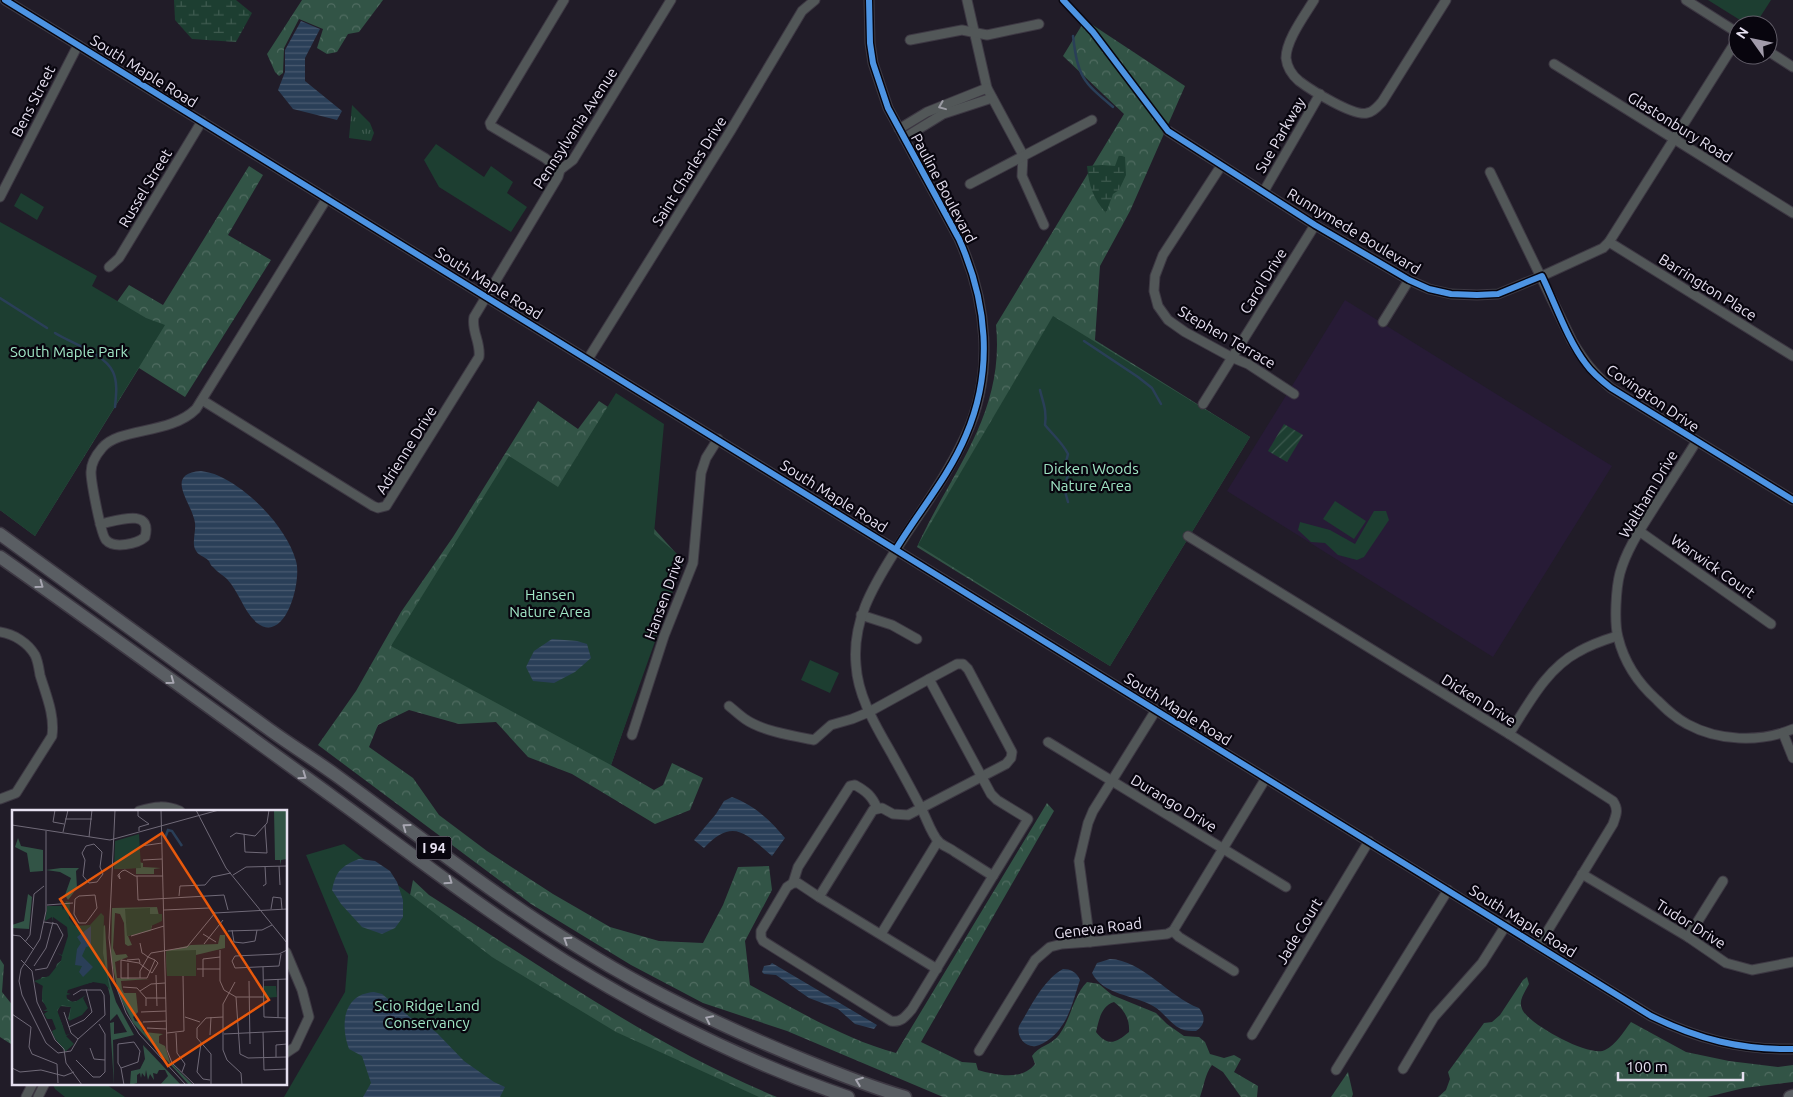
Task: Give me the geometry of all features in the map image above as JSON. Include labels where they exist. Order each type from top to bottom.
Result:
[{"type":"highway","name":"I 94","points":[[0,534],[470,874],[583,951],[680,1005],[730,1029],[818,1066],[905,1097]]},
{"type":"highway","name":"I 94","points":[[0,557],[417,858],[564,960],[651,1011],[703,1037],[848,1097]]},
{"type":"street","name":"South Maple Road","points":[[4,0],[1539,945],[1651,1016],[1705,1038],[1737,1046],[1793,1048]]},
{"type":"street","points":[[560,170],[545,158],[491,126],[490,123],[564,0]]},
{"type":"street","name":"Pennsylvania Avenue","points":[[486,296],[558,177],[560,170],[574,160],[671,0]]},
{"type":"street","name":"Saint Charles Drive","points":[[588,359],[731,130],[802,11],[815,0]]},
{"type":"street","name":"Pauline Boulevard","points":[[869,0],[873,63],[888,108],[959,239],[977,287],[983,320],[984,365],[980,391],[966,435],[951,464],[896,549],[868,597],[860,615],[855,641],[856,666],[860,688],[869,712],[938,841]]},
{"type":"street","points":[[967,0],[987,88],[1024,155],[1022,176],[1044,224]]},
{"type":"street","points":[[1314,0],[1288,46],[1286,58],[1290,70],[1299,80],[1347,110],[1367,114],[1382,102],[1392,88],[1446,0]]},
{"type":"street","points":[[1686,0],[1728,27]]},
{"type":"street","points":[[910,40],[962,30],[987,35],[1038,24]]},
{"type":"street","name":"Bens Street","points":[[0,196],[78,45]]},
{"type":"street","name":"Runnymede Boulevard","points":[[1168,131],[1221,166],[1264,191],[1314,225],[1409,280],[1429,289],[1451,294],[1498,294],[1603,248],[1609,242],[1728,54]]},
{"type":"street","points":[[1778,58],[1793,67]]},
{"type":"street","name":"Glastonbury Road","points":[[1554,64],[1793,214]]},
{"type":"street","points":[[899,129],[927,112],[987,88]]},
{"type":"street","name":"Sue Parkway","points":[[1264,191],[1320,94]]},
{"type":"street","points":[[904,138],[943,114],[992,98]]},
{"type":"street","points":[[970,184],[1092,120]]},
{"type":"street","name":"Russel Street","points":[[109,266],[119,258],[202,121]]},
{"type":"street","name":"Stephen Terrace","points":[[1221,166],[1163,255],[1155,276],[1154,291],[1158,306],[1168,320],[1185,332],[1248,364],[1294,394]]},
{"type":"street","name":"Covington Drive","points":[[1490,172],[1572,341],[1585,363],[1596,376],[1611,388],[1696,442],[1793,500]]},
{"type":"street","points":[[100,524],[138,518],[144,521],[146,526],[145,537],[140,541],[115,545],[105,540],[100,524],[91,471],[94,460],[106,443],[115,438],[168,426],[181,421],[196,409],[327,198]]},
{"type":"street","name":"Carol Drive","points":[[1203,404],[1314,225]]},
{"type":"street","name":"Barrington Place","points":[[1609,242],[1793,356]]},
{"type":"street","points":[[1383,322],[1409,280]]},
{"type":"street","name":"Adrienne Drive","points":[[202,400],[373,506],[382,508],[390,502],[475,364],[480,350],[473,322],[474,316],[486,296]]},
{"type":"street","name":"Hansen Drive","points":[[632,735],[664,636],[693,562],[701,473],[706,458],[718,439]]},
{"type":"street","name":"Waltham Drive","points":[[1696,442],[1639,531],[1620,573],[1616,600],[1617,636],[1634,675],[1648,692],[1674,716],[1686,724],[1703,732],[1725,737],[1752,738],[1782,733],[1793,729]]},
{"type":"street","name":"Warwick Court","points":[[1639,531],[1771,624]]},
{"type":"street","name":"Dicken Drive","points":[[1188,536],[1607,796],[1617,807],[1617,814],[1613,824],[1539,945]]},
{"type":"street","points":[[860,615],[892,625],[917,639]]},
{"type":"street","points":[[0,632],[9,633],[24,642],[35,656],[51,711],[53,727],[52,736],[16,793],[0,799]]},
{"type":"street","points":[[1508,734],[1538,688],[1558,666],[1576,652],[1617,636]]},
{"type":"street","points":[[729,706],[746,720],[760,726],[814,740],[831,726],[869,712],[957,664],[963,664],[968,669],[1012,752],[1011,758],[1006,764],[908,816],[893,814],[882,808],[877,808],[870,813],[819,897]]},
{"type":"street","points":[[877,808],[872,796],[854,785],[850,786],[798,867],[793,883],[787,887],[761,931],[761,937],[763,941],[890,1021],[895,1022],[902,1020],[907,1015],[1028,819],[997,800],[991,794],[929,679]]},
{"type":"street","points":[[1090,942],[1079,861],[1088,823],[1093,811],[1113,782],[1156,710]]},
{"type":"street","points":[[1782,733],[1793,758]]},
{"type":"street","name":"Durango Drive","points":[[1048,742],[1286,887]]},
{"type":"street","points":[[1234,970],[1179,937],[1173,931],[1266,778]]},
{"type":"street","points":[[142,810],[156,806],[177,810]]},
{"type":"street","points":[[881,934],[938,841],[993,876]]},
{"type":"street","name":"Jade Court","points":[[1252,1035],[1370,841]]},
{"type":"street","name":"Tudor Drive","points":[[1582,874],[1688,937],[1726,962],[1752,970],[1793,962]]},
{"type":"street","points":[[1688,937],[1723,881]]},
{"type":"street","points":[[793,883],[798,884],[937,969]]},
{"type":"street","points":[[1336,1070],[1448,890]]},
{"type":"street","points":[[1403,1069],[1434,1017],[1482,963],[1506,926]]},
{"type":"street","name":"Geneva Road","points":[[978,1051],[1035,960],[1050,947],[1062,944],[1167,934],[1173,931]]},
{"type":"street","points":[[288,957],[302,990],[309,1017],[295,1046],[288,1051]]},
{"type":"street","points":[[26,1097],[32,1084]]},
{"type":"street","points":[[38,1097],[44,1084]]},
{"type":"shaded area","points":[[1345,300],[1612,466],[1493,657],[1227,491]]},
{"type":"green space","points":[[174,0],[236,0],[252,13],[236,42],[192,39],[175,20]]},
{"type":"green space","points":[[302,0],[383,0],[359,32],[348,34],[337,52],[327,54],[317,48],[323,29],[299,19],[284,48],[283,73],[279,76],[275,72],[267,54]]},
{"type":"green space","points":[[1708,0],[1771,0],[1761,15],[1732,15]]},
{"type":"green space","name":"Dicken Woods Nature Area","points":[[1085,20],[1185,86],[1130,211],[1100,266],[1095,340],[1250,437],[1110,666],[917,547],[973,441],[984,415],[992,387],[997,357],[996,325],[1124,114],[1063,56]]},
{"type":"green space","points":[[352,105],[370,123],[374,133],[371,141],[349,138]]},
{"type":"green space","points":[[436,144],[484,177],[491,166],[513,182],[507,193],[527,207],[511,232],[439,187],[424,160]]},
{"type":"green space","points":[[1119,155],[1125,157],[1126,175],[1119,190],[1113,194],[1106,213],[1092,191],[1087,166],[1115,166]]},
{"type":"green space","name":"South Maple Park","points":[[249,166],[263,175],[228,235],[271,260],[185,397],[139,368],[35,536],[0,510],[0,280],[101,324],[129,285],[163,305]]},
{"type":"green space","points":[[21,193],[44,207],[37,220],[14,206]]},
{"type":"green space","name":"South Maple Park","points":[[0,222],[97,276],[92,286],[146,318],[165,325],[35,536],[0,510]]},
{"type":"green space","name":"Dicken Woods Nature Area","points":[[1053,316],[1250,437],[1110,666],[918,545]]},
{"type":"green space","name":"Hansen Nature Area","points":[[616,393],[664,424],[654,534],[684,560],[611,765],[391,646],[509,456],[558,487]]},
{"type":"green space","points":[[538,401],[578,429],[599,401],[653,437],[648,522],[682,560],[611,765],[654,790],[663,785],[672,763],[703,778],[690,810],[655,824],[572,774],[528,757],[496,722],[459,724],[409,710],[378,725],[369,747],[413,778],[439,815],[487,851],[553,894],[610,927],[659,941],[703,943],[723,905],[738,867],[769,866],[772,890],[745,941],[750,985],[840,1032],[896,1053],[1047,803],[1054,811],[921,1042],[962,1062],[976,1063],[978,1070],[1001,1075],[1023,1073],[1035,1064],[1032,1056],[1059,1035],[1078,994],[1087,982],[1099,984],[1112,995],[1156,1013],[1167,1024],[1184,1036],[1199,1037],[1205,1042],[1210,1054],[1224,1058],[1234,1055],[1241,1059],[1234,1072],[1258,1086],[1257,1097],[1241,1097],[1223,1072],[1212,1065],[1206,1076],[1200,1097],[943,1097],[787,1031],[703,1003],[631,965],[531,904],[318,745],[356,691],[401,612],[453,537]],"holes":[[[1114,1002],[1127,1019],[1129,1032],[1116,1041],[1104,1040],[1096,1032],[1101,1014],[1110,1004]]]},
{"type":"green space","points":[[1284,424],[1303,435],[1287,462],[1268,451]]},
{"type":"green space","points":[[1335,501],[1366,521],[1354,539],[1323,519]]},
{"type":"green space","points":[[1374,511],[1386,511],[1389,520],[1364,557],[1357,560],[1338,555],[1325,543],[1311,542],[1298,530],[1300,522],[1330,530],[1355,544]]},
{"type":"green space","points":[[810,660],[839,673],[830,693],[801,680]]},
{"type":"green space","name":"Scio Ridge Land Conservancy","points":[[344,844],[492,957],[616,1032],[759,1097],[284,1097],[345,992],[348,956],[306,855]]},
{"type":"green space","points":[[413,880],[429,895],[642,1030],[731,1077],[777,1097],[500,1097],[410,895]]},
{"type":"green space","points":[[0,959],[4,965],[2,992],[12,1004],[12,1045],[0,1037]]},
{"type":"green space","points":[[1527,977],[1529,984],[1521,999],[1522,1009],[1535,1023],[1574,1044],[1597,1051],[1605,1050],[1616,1041],[1631,1022],[1686,1052],[1729,1061],[1778,1067],[1793,1065],[1793,1082],[1744,1088],[1707,1097],[1438,1097],[1446,1090],[1450,1079],[1448,1072],[1484,1023],[1492,1022],[1500,1015],[1523,980]]},
{"type":"green space","points":[[1348,1072],[1352,1097],[1331,1097]]},
{"type":"green space","points":[[52,1084],[106,1084],[125,1097],[65,1097],[55,1089]]},
{"type":"water","points":[[301,21],[320,29],[305,58],[305,81],[342,111],[337,120],[293,109],[278,90],[285,72],[285,50]]},
{"type":"water","points":[[201,471],[217,475],[231,482],[255,500],[276,523],[291,548],[296,561],[297,582],[290,607],[284,618],[276,625],[267,627],[257,623],[227,579],[195,549],[195,523],[182,483],[184,477],[190,473]]},
{"type":"water","points":[[552,639],[577,641],[587,644],[591,658],[575,672],[554,683],[533,681],[526,667],[534,651]]},
{"type":"water","points":[[732,797],[747,804],[761,814],[785,838],[772,856],[754,841],[739,832],[723,833],[704,848],[694,840],[716,814],[724,801]]},
{"type":"water","points":[[359,859],[375,861],[390,871],[397,882],[403,900],[403,917],[395,928],[382,934],[362,927],[341,904],[332,890],[335,878],[340,870]]},
{"type":"water","points":[[1110,959],[1122,961],[1144,972],[1177,996],[1199,1008],[1204,1018],[1201,1026],[1196,1031],[1181,1029],[1153,1006],[1104,986],[1092,973],[1097,963]]},
{"type":"water","points":[[772,963],[877,1025],[874,1029],[855,1024],[838,1009],[809,998],[776,975],[764,974],[762,972],[764,966]]},
{"type":"water","points":[[1063,969],[1073,972],[1080,980],[1067,1016],[1059,1030],[1050,1038],[1036,1046],[1028,1045],[1020,1037],[1019,1026],[1043,987]]},
{"type":"water","points":[[374,992],[382,994],[411,1018],[423,1022],[437,1033],[464,1061],[494,1082],[505,1087],[500,1097],[363,1097],[371,1083],[362,1056],[349,1049],[346,1040],[345,1021],[346,1012],[356,998]]},
{"type":"waterway","points":[[1073,36],[1077,61],[1083,77],[1094,91],[1113,107]]},
{"type":"waterway","points":[[0,298],[47,328]]},
{"type":"waterway","points":[[55,333],[87,349],[109,366],[116,381],[115,407]]},
{"type":"waterway","points":[[1084,341],[1152,388],[1161,404]]},
{"type":"waterway","points":[[1040,390],[1045,411],[1045,425],[1068,454],[1065,466],[1068,475],[1064,488],[1068,502]]},
{"type":"cycle path","points":[[5,0],[1651,1016],[1686,1031],[1720,1042],[1755,1048],[1793,1049]]},
{"type":"cycle path","points":[[869,0],[870,43],[873,63],[888,108],[959,239],[976,287],[984,336],[981,386],[966,435],[951,465],[896,549]]},
{"type":"cycle path","points":[[1063,0],[1093,32],[1168,131],[1315,225],[1409,280],[1429,289],[1451,294],[1498,294],[1542,276],[1579,355],[1598,377],[1611,388],[1793,500]]}]
